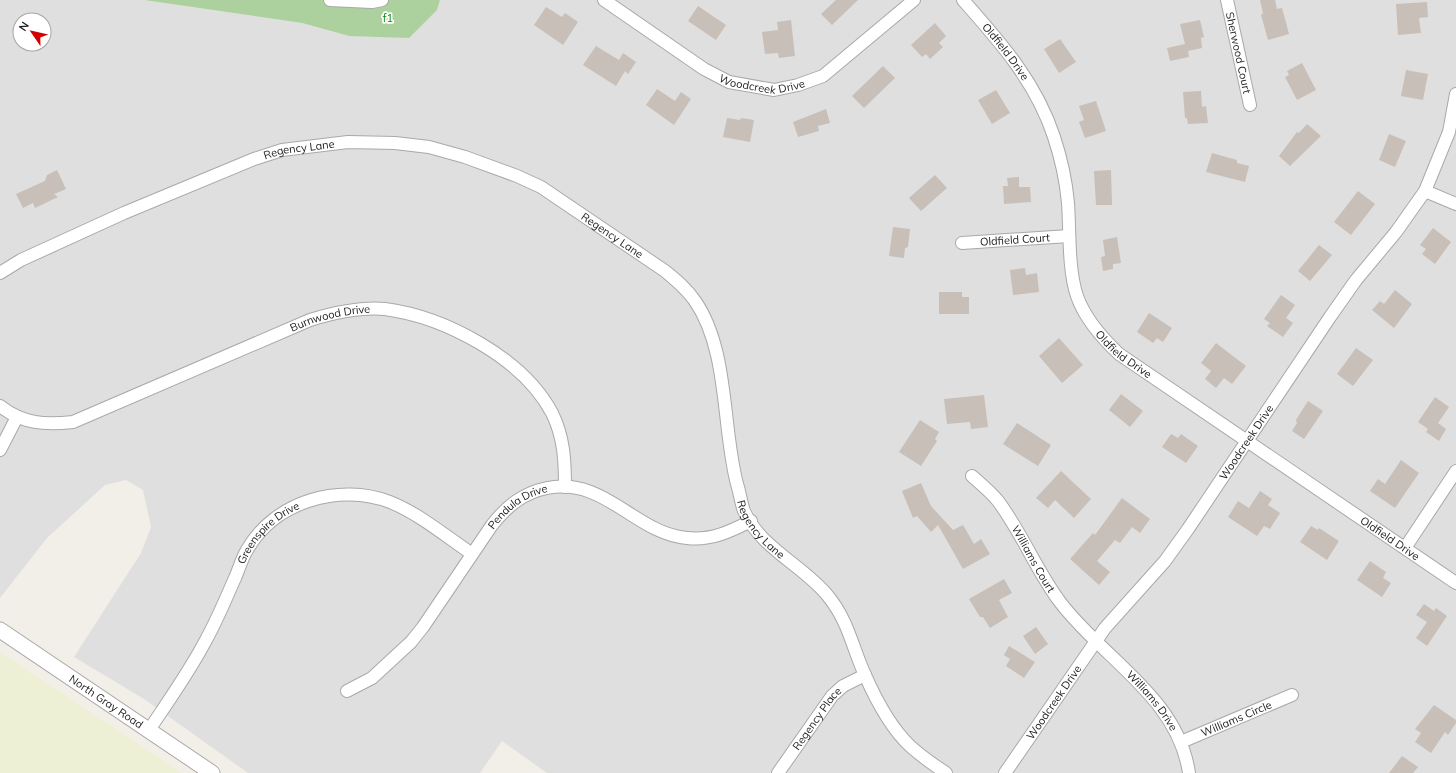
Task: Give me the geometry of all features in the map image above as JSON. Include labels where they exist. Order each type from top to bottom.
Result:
[{"type":"street","points":[[330,0],[372,2],[382,0]]},
{"type":"street","name":"Woodcreek Drive","points":[[604,0],[704,70],[728,82],[774,90],[798,85],[823,76],[914,0]]},
{"type":"street","name":"Oldfield Drive","points":[[963,0],[1005,48],[1024,73],[1043,109],[1055,138],[1064,174],[1068,202],[1069,236],[1077,296],[1090,322],[1108,344],[1119,354],[1456,583]]},
{"type":"street","name":"Sherwood Court","points":[[1226,0],[1250,105]]},
{"type":"street","name":"Woodcreek Drive","points":[[1004,773],[1105,628],[1165,561],[1356,280],[1396,232],[1425,191],[1449,132],[1456,94]]},
{"type":"street","name":"Regency Lane","points":[[0,273],[21,260],[124,213],[254,159],[282,150],[348,142],[395,143],[429,147],[465,157],[542,187],[665,271],[682,285],[695,301],[712,334],[718,361],[734,472],[744,511],[772,547],[816,583],[827,596],[846,624],[865,675],[892,725],[910,746],[946,773]]},
{"type":"street","points":[[1425,191],[1456,204]]},
{"type":"street","name":"Oldfield Court","points":[[962,243],[1069,236]]},
{"type":"street","name":"Burnwood Drive","points":[[17,417],[51,425],[73,422],[310,320],[348,311],[384,309],[416,315],[442,324],[469,337],[526,377],[542,397],[552,414],[560,436],[565,456],[565,487]]},
{"type":"street","points":[[0,406],[17,417],[0,450]]},
{"type":"street","points":[[1405,548],[1456,471]]},
{"type":"street","name":"Williams Court","points":[[972,476],[997,500],[1060,602],[1096,641]]},
{"type":"street","name":"Pendula Drive","points":[[347,691],[372,678],[411,642],[492,524],[513,502],[537,490],[565,487],[586,489],[600,495],[662,533],[688,538],[711,537],[723,534],[751,521]]},
{"type":"street","name":"Greenspire Drive","points":[[148,730],[188,673],[202,649],[247,550],[261,531],[275,518],[289,510],[305,502],[337,495],[353,493],[372,497],[391,502],[411,513],[472,554]]},
{"type":"street","name":"North Gray Road","points":[[0,630],[212,773]]},
{"type":"street","name":"Williams Drive","points":[[1096,641],[1146,689],[1175,728],[1181,742],[1189,773]]},
{"type":"street","name":"Regency Place","points":[[778,773],[832,696],[843,686],[865,675]]},
{"type":"street","name":"Williams Circle","points":[[1181,742],[1292,695]]},
{"type":"shaded area","points":[[0,0],[144,0],[302,23],[349,36],[437,10],[440,0],[1456,0],[1456,773],[547,773],[502,741],[480,773],[248,773],[144,699],[74,657],[141,553],[151,527],[143,490],[126,480],[105,485],[47,538],[0,598]]},
{"type":"green space","name":"f1","points":[[144,0],[440,0],[437,10],[409,38],[349,36],[302,23]]},
{"type":"green space","points":[[0,652],[182,773],[0,773]]},
{"type":"building","points":[[836,0],[858,0],[832,25],[821,14]]},
{"type":"building","points":[[1260,0],[1275,0],[1277,9],[1282,8],[1289,34],[1268,40],[1261,15],[1263,13]]},
{"type":"building","points":[[1427,2],[1428,17],[1419,18],[1421,33],[1398,35],[1396,4]]},
{"type":"building","points":[[698,6],[726,25],[716,40],[688,21]]},
{"type":"building","points":[[546,7],[562,17],[565,13],[578,22],[563,45],[534,25]]},
{"type":"building","points":[[791,20],[795,56],[779,58],[778,53],[765,54],[762,32],[778,30],[777,22]]},
{"type":"building","points":[[1200,20],[1204,37],[1201,38],[1202,48],[1188,51],[1189,57],[1170,61],[1167,48],[1185,44],[1180,24]]},
{"type":"building","points":[[935,23],[946,36],[939,43],[943,47],[930,59],[926,54],[922,57],[911,45]]},
{"type":"building","points":[[1060,39],[1076,62],[1059,73],[1044,49]]},
{"type":"building","points":[[596,46],[619,60],[623,53],[636,62],[628,74],[625,71],[616,86],[583,65]]},
{"type":"building","points":[[1302,63],[1316,90],[1297,100],[1285,77],[1289,75],[1287,71]]},
{"type":"building","points":[[883,66],[895,78],[864,108],[852,96]]},
{"type":"building","points":[[1406,70],[1428,74],[1423,100],[1401,96]]},
{"type":"building","points":[[657,89],[675,101],[681,92],[691,99],[674,125],[646,105]]},
{"type":"building","points":[[996,90],[1010,113],[992,124],[978,100]]},
{"type":"building","points":[[1201,91],[1202,107],[1206,106],[1208,123],[1188,124],[1187,118],[1185,118],[1183,92]]},
{"type":"building","points":[[1096,101],[1106,131],[1085,138],[1079,122],[1084,120],[1079,106]]},
{"type":"building","points":[[826,109],[830,123],[818,126],[819,131],[798,137],[793,122]]},
{"type":"building","points":[[727,118],[754,120],[750,142],[723,137]]},
{"type":"building","points":[[1307,124],[1321,136],[1290,166],[1279,156],[1297,132],[1299,133]]},
{"type":"building","points":[[1389,134],[1406,141],[1395,167],[1379,160]]},
{"type":"building","points":[[1212,153],[1237,160],[1237,163],[1249,166],[1245,182],[1206,172]]},
{"type":"building","points":[[57,170],[66,189],[54,194],[58,197],[35,208],[33,203],[23,208],[16,194],[45,181],[47,175]]},
{"type":"building","points":[[1111,170],[1112,205],[1096,205],[1094,171]]},
{"type":"building","points":[[935,175],[947,188],[921,211],[909,198]]},
{"type":"building","points":[[1019,177],[1019,187],[1030,187],[1031,202],[1004,204],[1003,186],[1008,186],[1007,178]]},
{"type":"building","points":[[1358,191],[1375,204],[1351,235],[1334,222]]},
{"type":"building","points":[[893,227],[910,229],[908,247],[905,248],[904,258],[889,256]]},
{"type":"building","points":[[1433,228],[1451,242],[1435,264],[1422,254],[1426,249],[1420,245]]},
{"type":"building","points":[[1117,237],[1121,263],[1113,264],[1113,269],[1103,271],[1101,257],[1105,256],[1103,240]]},
{"type":"building","points":[[1319,245],[1332,255],[1310,281],[1298,271]]},
{"type":"building","points":[[1025,268],[1026,275],[1037,273],[1039,292],[1013,295],[1010,270]]},
{"type":"building","points":[[1395,290],[1412,304],[1394,328],[1372,310],[1380,301],[1384,304]]},
{"type":"building","points":[[939,292],[962,292],[962,297],[969,297],[969,314],[939,314]]},
{"type":"building","points":[[1281,295],[1295,305],[1286,318],[1293,323],[1283,337],[1267,326],[1270,323],[1264,319]]},
{"type":"building","points":[[1149,313],[1172,328],[1163,342],[1157,338],[1153,343],[1137,332]]},
{"type":"building","points":[[1059,338],[1083,365],[1062,383],[1039,356]]},
{"type":"building","points":[[1216,343],[1246,366],[1232,384],[1224,378],[1216,388],[1205,379],[1211,371],[1201,363]]},
{"type":"building","points":[[1356,348],[1373,360],[1353,386],[1337,374]]},
{"type":"building","points":[[1121,394],[1143,411],[1130,427],[1109,410]]},
{"type":"building","points":[[984,395],[988,427],[971,429],[970,422],[947,424],[944,399]]},
{"type":"building","points":[[1435,397],[1449,407],[1438,423],[1446,429],[1439,441],[1426,432],[1428,429],[1418,422]]},
{"type":"building","points":[[1308,401],[1323,411],[1304,439],[1292,431],[1297,423],[1296,420]]},
{"type":"building","points":[[920,420],[939,432],[935,439],[937,441],[921,466],[899,452]]},
{"type":"building","points":[[1017,423],[1051,445],[1038,466],[1003,444]]},
{"type":"building","points":[[1171,434],[1178,438],[1181,434],[1198,446],[1186,463],[1162,447]]},
{"type":"building","points":[[1401,460],[1419,473],[1395,508],[1370,491],[1378,479],[1385,484]]},
{"type":"building","points":[[1061,471],[1091,499],[1074,518],[1055,500],[1048,508],[1036,498]]},
{"type":"building","points":[[921,483],[931,506],[953,530],[963,525],[974,544],[981,539],[990,554],[963,569],[938,525],[931,532],[917,516],[913,518],[902,491]]},
{"type":"building","points":[[1260,491],[1272,499],[1268,505],[1280,513],[1270,529],[1264,526],[1257,536],[1228,517],[1238,501],[1249,508]]},
{"type":"building","points":[[1122,498],[1150,519],[1140,533],[1132,527],[1120,543],[1115,540],[1097,561],[1110,572],[1099,585],[1070,559],[1093,533],[1095,535]]},
{"type":"building","points":[[1311,526],[1318,530],[1319,528],[1339,541],[1327,560],[1300,542]]},
{"type":"building","points":[[1370,561],[1386,572],[1383,578],[1391,583],[1382,597],[1357,580]]},
{"type":"building","points":[[1004,579],[1012,593],[999,600],[1008,617],[990,628],[983,617],[980,617],[969,599]]},
{"type":"building","points":[[1424,604],[1434,611],[1436,608],[1447,616],[1427,646],[1416,638],[1427,622],[1416,615]]},
{"type":"building","points":[[1036,627],[1048,644],[1035,654],[1023,636]]},
{"type":"building","points":[[1009,646],[1035,662],[1024,678],[1006,666],[1010,659],[1004,655]]},
{"type":"building","points":[[1434,705],[1456,720],[1456,723],[1448,735],[1445,732],[1431,753],[1415,742],[1421,733],[1415,729]]},
{"type":"building","points":[[1402,756],[1418,767],[1413,773],[1389,773]]}]
